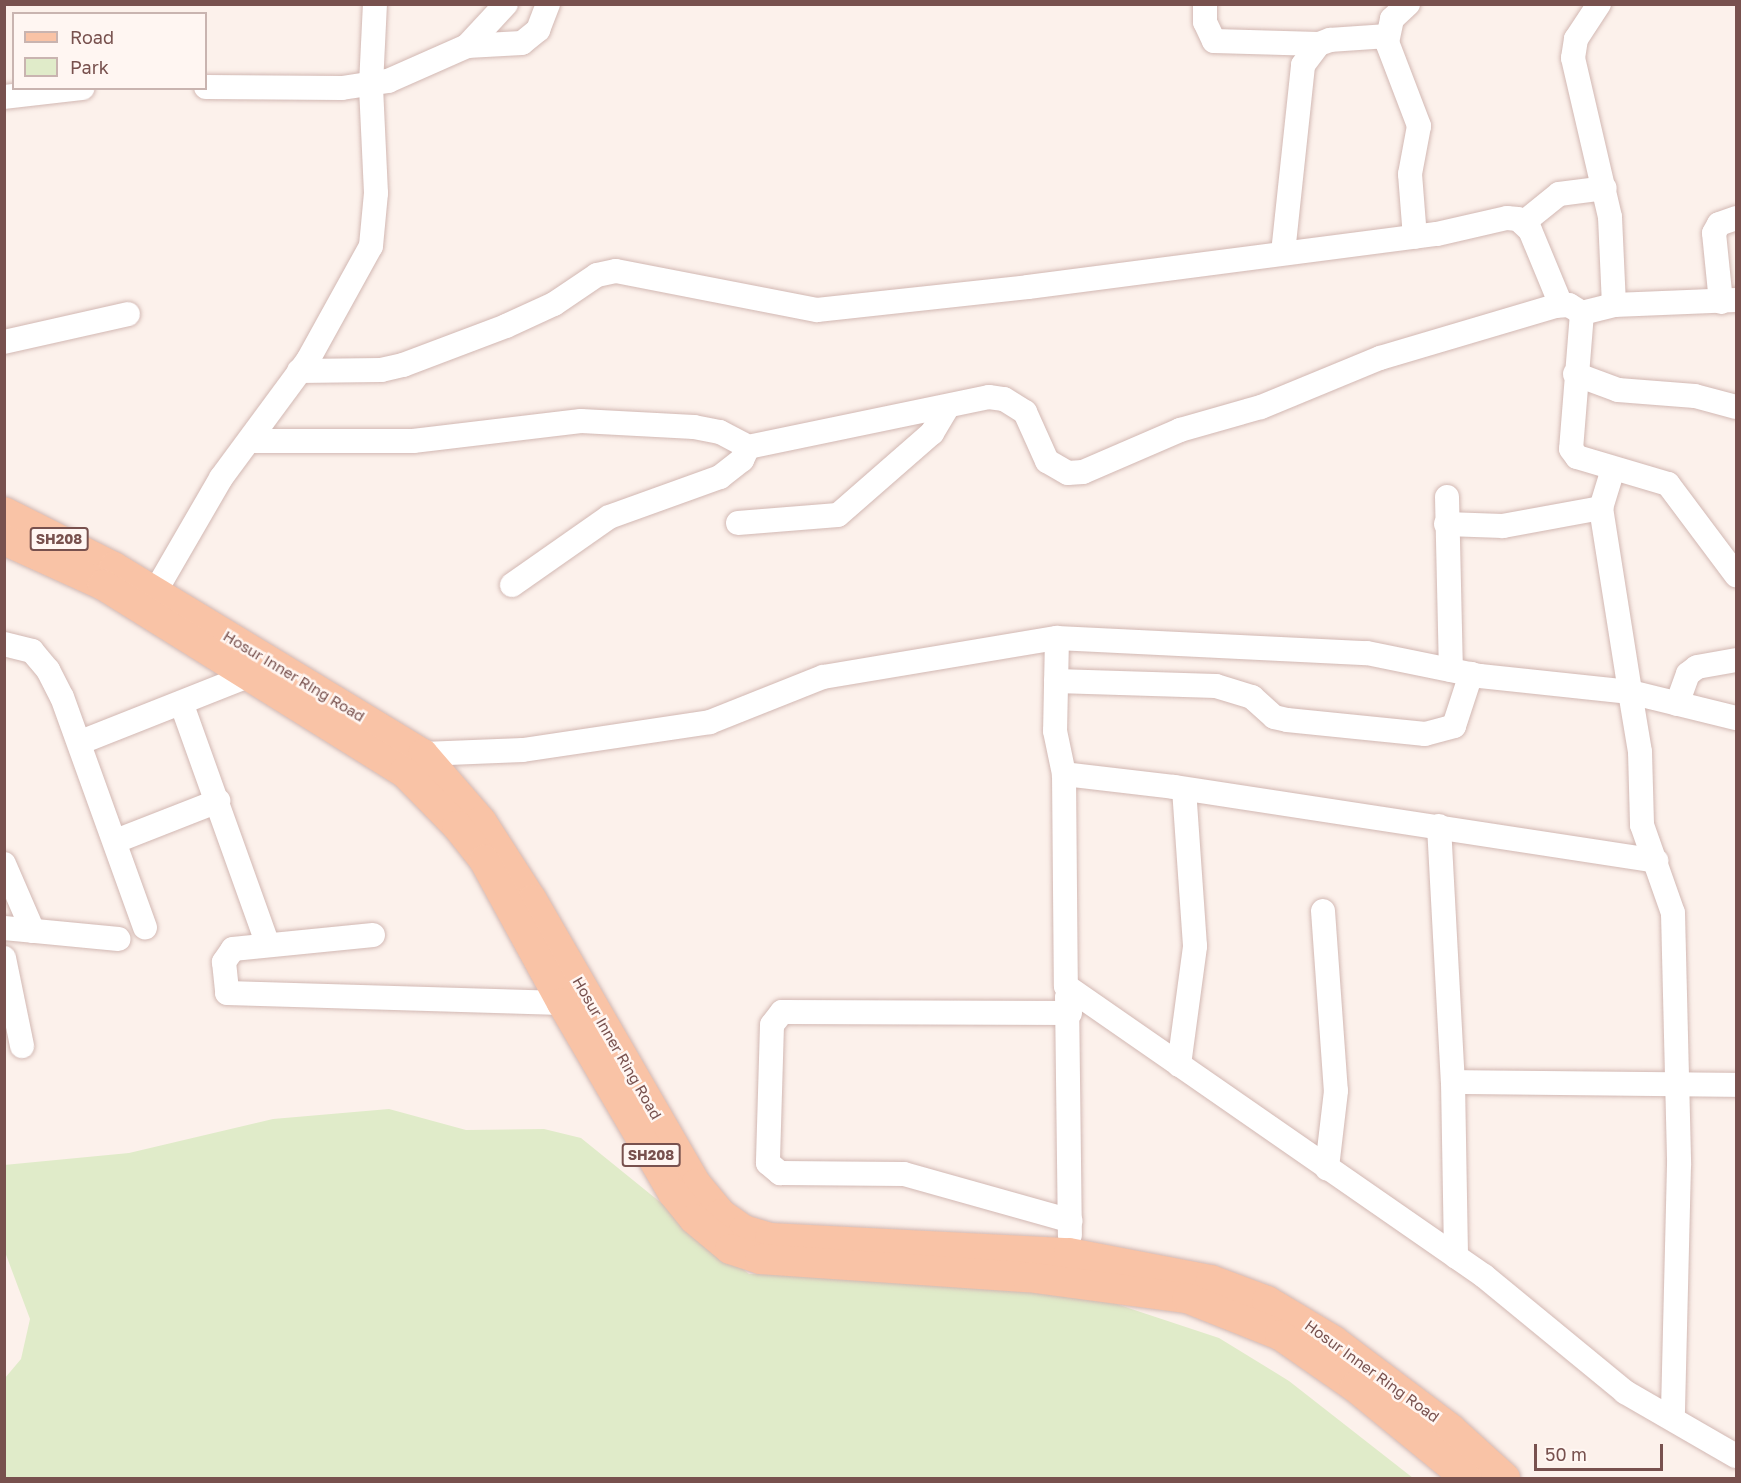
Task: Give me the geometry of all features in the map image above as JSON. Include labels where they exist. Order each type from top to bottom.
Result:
[{"type":"main road","name":"Hosur Inner Ring Road","points":[[4,512],[114,567],[155,592],[413,763],[482,821],[532,900],[696,1184],[721,1214],[744,1230],[770,1238],[1069,1253],[1211,1280],[1267,1301],[1383,1376],[1505,1479]]},
{"type":"main road","name":"Hosur Inner Ring Road","points":[[4,540],[103,585],[248,676],[413,763],[484,860],[562,1003],[673,1193],[694,1219],[730,1249],[760,1258],[1027,1277],[1187,1298],[1280,1335],[1355,1387],[1466,1479]]},
{"type":"street","points":[[155,592],[221,478],[299,371],[371,246],[376,193],[372,85],[375,4]]},
{"type":"street","points":[[467,46],[506,4]]},
{"type":"street","points":[[207,87],[342,88],[372,85],[467,46],[522,44],[538,30],[548,4]]},
{"type":"street","points":[[1205,4],[1205,22],[1214,41],[1319,44],[1387,36]]},
{"type":"street","points":[[1407,4],[1392,19],[1387,36],[1419,126],[1410,174],[1415,237]]},
{"type":"street","points":[[1599,4],[1576,39],[1573,58],[1605,188],[1614,305]]},
{"type":"street","points":[[1283,253],[1303,66],[1319,44]]},
{"type":"street","points":[[4,97],[65,90]]},
{"type":"street","points":[[1523,223],[1559,194],[1605,188]]},
{"type":"street","points":[[299,371],[381,370],[403,365],[506,326],[554,304],[597,275],[616,271],[817,310],[1028,287],[1415,237],[1507,218],[1523,223],[1572,309],[1575,374],[1569,446],[1577,457],[1612,469],[1659,478],[1668,484],[1737,575]]},
{"type":"street","points":[[250,441],[413,441],[581,421],[694,427],[720,432],[748,447],[989,397],[1016,405],[1031,423],[1047,461],[1068,473],[1083,472],[1180,430],[1261,407],[1380,358],[1572,309],[1614,305],[1729,301],[1714,233],[1719,224],[1737,218]]},
{"type":"street","points":[[4,342],[128,314]]},
{"type":"street","points":[[1575,374],[1618,390],[1695,396],[1737,407]]},
{"type":"street","points":[[738,523],[838,515],[932,433],[948,406]]},
{"type":"street","points":[[512,585],[609,517],[720,477],[742,460],[748,447]]},
{"type":"street","points":[[1612,469],[1601,508],[1640,752],[1642,825],[1673,912],[1679,1084],[1673,1419]]},
{"type":"street","points":[[1056,681],[1216,686],[1252,697],[1274,717],[1287,720],[1425,734],[1454,726],[1461,672],[1446,524],[1447,497]]},
{"type":"street","points":[[1446,524],[1503,526],[1601,508]]},
{"type":"street","points":[[1057,638],[1055,731],[1064,774],[1066,986],[1070,1013],[1071,1221],[1069,1253]]},
{"type":"street","points":[[413,763],[523,750],[710,722],[823,677],[1057,638],[1367,653],[1461,672],[1630,692],[1737,718]]},
{"type":"street","points":[[4,644],[32,651],[48,670],[81,742],[145,927]]},
{"type":"street","points":[[1677,704],[1688,674],[1697,667],[1737,660]]},
{"type":"street","points":[[81,742],[182,705],[248,676]]},
{"type":"street","points":[[182,705],[268,945]]},
{"type":"street","points":[[1064,774],[1439,826],[1656,861]]},
{"type":"street","points":[[1179,1065],[1194,946],[1185,789]]},
{"type":"street","points":[[116,842],[218,801]]},
{"type":"street","points":[[1439,826],[1453,1082],[1456,1257]]},
{"type":"street","points":[[4,864],[33,931]]},
{"type":"street","points":[[1323,910],[1336,1091],[1327,1168]]},
{"type":"street","points":[[4,928],[117,939]]},
{"type":"street","points":[[373,934],[228,951],[224,962],[227,993],[562,1003]]},
{"type":"street","points":[[4,958],[22,1046]]},
{"type":"street","points":[[1066,986],[1456,1257],[1625,1392],[1737,1456]]},
{"type":"street","points":[[1070,1013],[782,1012],[771,1025],[768,1163],[780,1173],[904,1174],[1071,1221]]},
{"type":"street","points":[[1453,1082],[1737,1085]]},
{"type":"green space","points":[[389,1109],[466,1130],[544,1129],[581,1138],[749,1274],[842,1275],[1068,1288],[1219,1338],[1289,1381],[1413,1478],[5,1478],[5,1378],[21,1359],[30,1319],[5,1252],[4,1165],[129,1153],[273,1119]]}]
